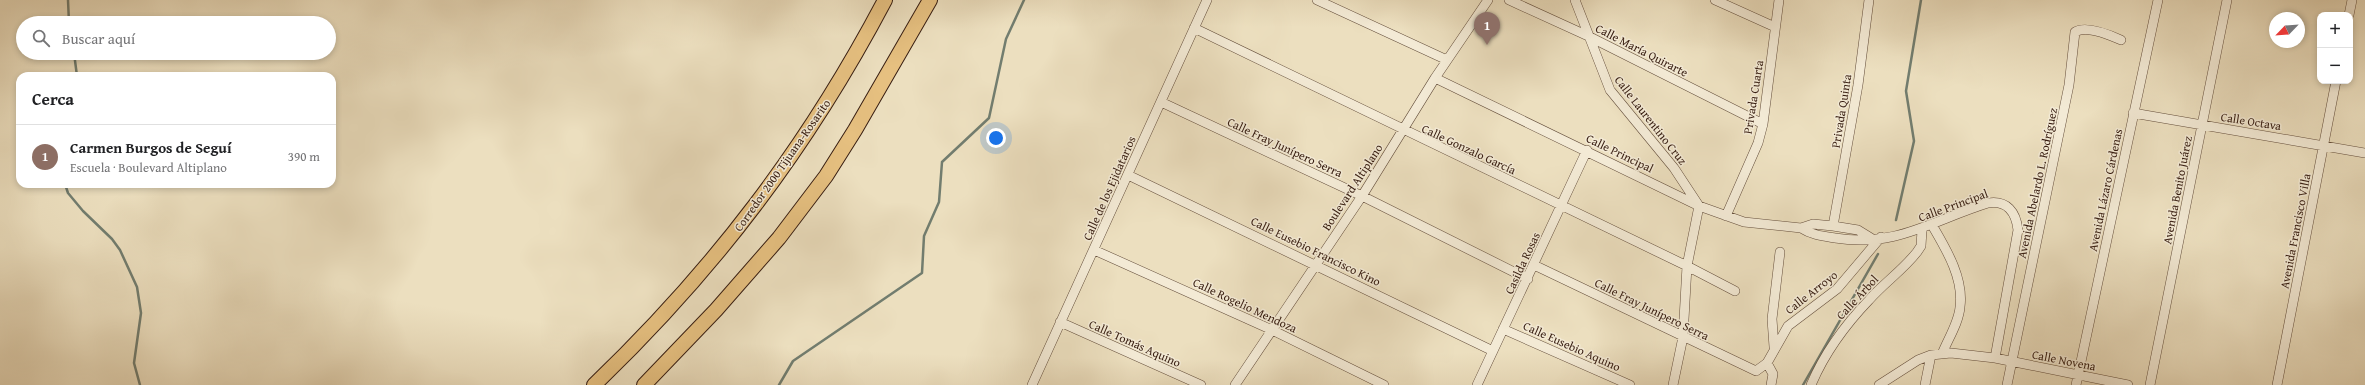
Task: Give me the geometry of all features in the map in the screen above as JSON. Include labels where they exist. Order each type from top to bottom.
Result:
[{"type":"highway","name":"Corredor 2000 Tijuana-Rosarito","points":[[594,385],[679,299],[748,216],[831,94],[885,0]]},
{"type":"highway","points":[[644,385],[716,310],[779,238],[826,176],[878,91],[930,0]]},
{"type":"street","name":"Calle de los Ejidatarios","points":[[1032,385],[1207,0]]},
{"type":"street","points":[[1318,0],[1447,60]]},
{"type":"street","name":"Boulevard Altiplano","points":[[1235,385],[1362,196],[1435,78],[1488,0]]},
{"type":"street","name":"Calle María Quirarte","points":[[1509,0],[1588,36],[1763,124]]},
{"type":"street","name":"Calle Laurentino Cruz","points":[[1574,0],[1610,90],[1674,168],[1699,206]]},
{"type":"street","points":[[1715,0],[1775,27]]},
{"type":"street","name":"Privada Cuarta","points":[[1726,216],[1758,143],[1763,124],[1779,0]]},
{"type":"street","name":"Privada Quinta","points":[[1833,226],[1856,100],[1869,0]]},
{"type":"street","name":"Avenida Lázaro Cárdenas","points":[[2076,385],[2158,0]]},
{"type":"street","name":"Avenida Benito Juárez","points":[[2150,385],[2227,0]]},
{"type":"street","points":[[2350,12],[2352,0]]},
{"type":"street","name":"Calle Gonzalo García","points":[[1194,28],[1687,266],[1735,291]]},
{"type":"street","name":"Avenida Abelardo L. Rodríguez","points":[[2007,385],[2070,85],[2075,32],[2082,30],[2106,34],[2122,40]]},
{"type":"street","name":"Calle Principal","points":[[1435,78],[1587,150],[1699,206],[1744,222],[1801,228],[1813,235],[1857,242],[1871,238],[1907,234],[1922,230],[1975,207],[1997,202],[2013,211],[2017,219],[2017,241],[1995,358]]},
{"type":"street","name":"Avenida Francisco Villa","points":[[2277,385],[2335,84]]},
{"type":"street","name":"Calle Fray Junípero Serra","points":[[1161,102],[1362,196],[1528,279]]},
{"type":"street","name":"Calle Octava","points":[[2133,112],[2365,152]]},
{"type":"street","name":"Casilda Rosas","points":[[1477,385],[1528,279],[1587,150]]},
{"type":"street","name":"Calle Eusebio Francisco Kino","points":[[1128,175],[1316,264],[1493,351]]},
{"type":"street","points":[[1673,385],[1683,337],[1687,266],[1699,206]]},
{"type":"street","name":"Calle Principal","points":[[1801,228],[1813,224],[1833,226],[1858,230],[1871,238]]},
{"type":"street","points":[[1932,226],[1951,261],[1961,299],[1957,319],[1942,354]]},
{"type":"street","name":"Calle Árbol","points":[[1811,385],[1824,357],[1840,332],[1869,300],[1917,252],[1921,246],[1922,230]]},
{"type":"street","name":"Calle Arroyo","points":[[1760,369],[1767,363],[1774,347],[1788,326],[1837,288],[1881,237]]},
{"type":"street","name":"Calle Rogelio Mendoza","points":[[1094,250],[1272,330],[1384,385]]},
{"type":"street","points":[[1774,347],[1772,319],[1780,252]]},
{"type":"street","name":"Calle Fray Junípero Serra","points":[[1534,265],[1751,370],[1760,369]]},
{"type":"street","name":"Calle Tomás Aquino","points":[[1060,322],[1201,385]]},
{"type":"street","name":"Calle Eusebio Aquino","points":[[1503,329],[1630,385]]},
{"type":"street","name":"Calle Novena","points":[[1879,385],[1909,364],[1931,355],[1942,354],[1995,358],[2128,385]]},
{"type":"street","points":[[1925,385],[1931,355]]},
{"type":"street","points":[[1767,363],[1773,374],[1771,385]]},
{"type":"waterway","points":[[68,0],[69,16]]},
{"type":"waterway","points":[[779,385],[793,361],[922,273],[924,236],[939,202],[942,162],[989,118],[1006,39],[1024,0]]},
{"type":"waterway","points":[[1896,220],[1914,141],[1906,91],[1921,0]]},
{"type":"waterway","points":[[75,60],[76,72]]},
{"type":"waterway","points":[[66,188],[68,193],[83,211],[112,239],[120,250],[137,287],[141,313],[134,363],[140,385]]},
{"type":"waterway","points":[[1803,385],[1878,254]]},
{"type":"place","name":"Carmen Burgos de Seguí","points":[[1487,45]]}]
